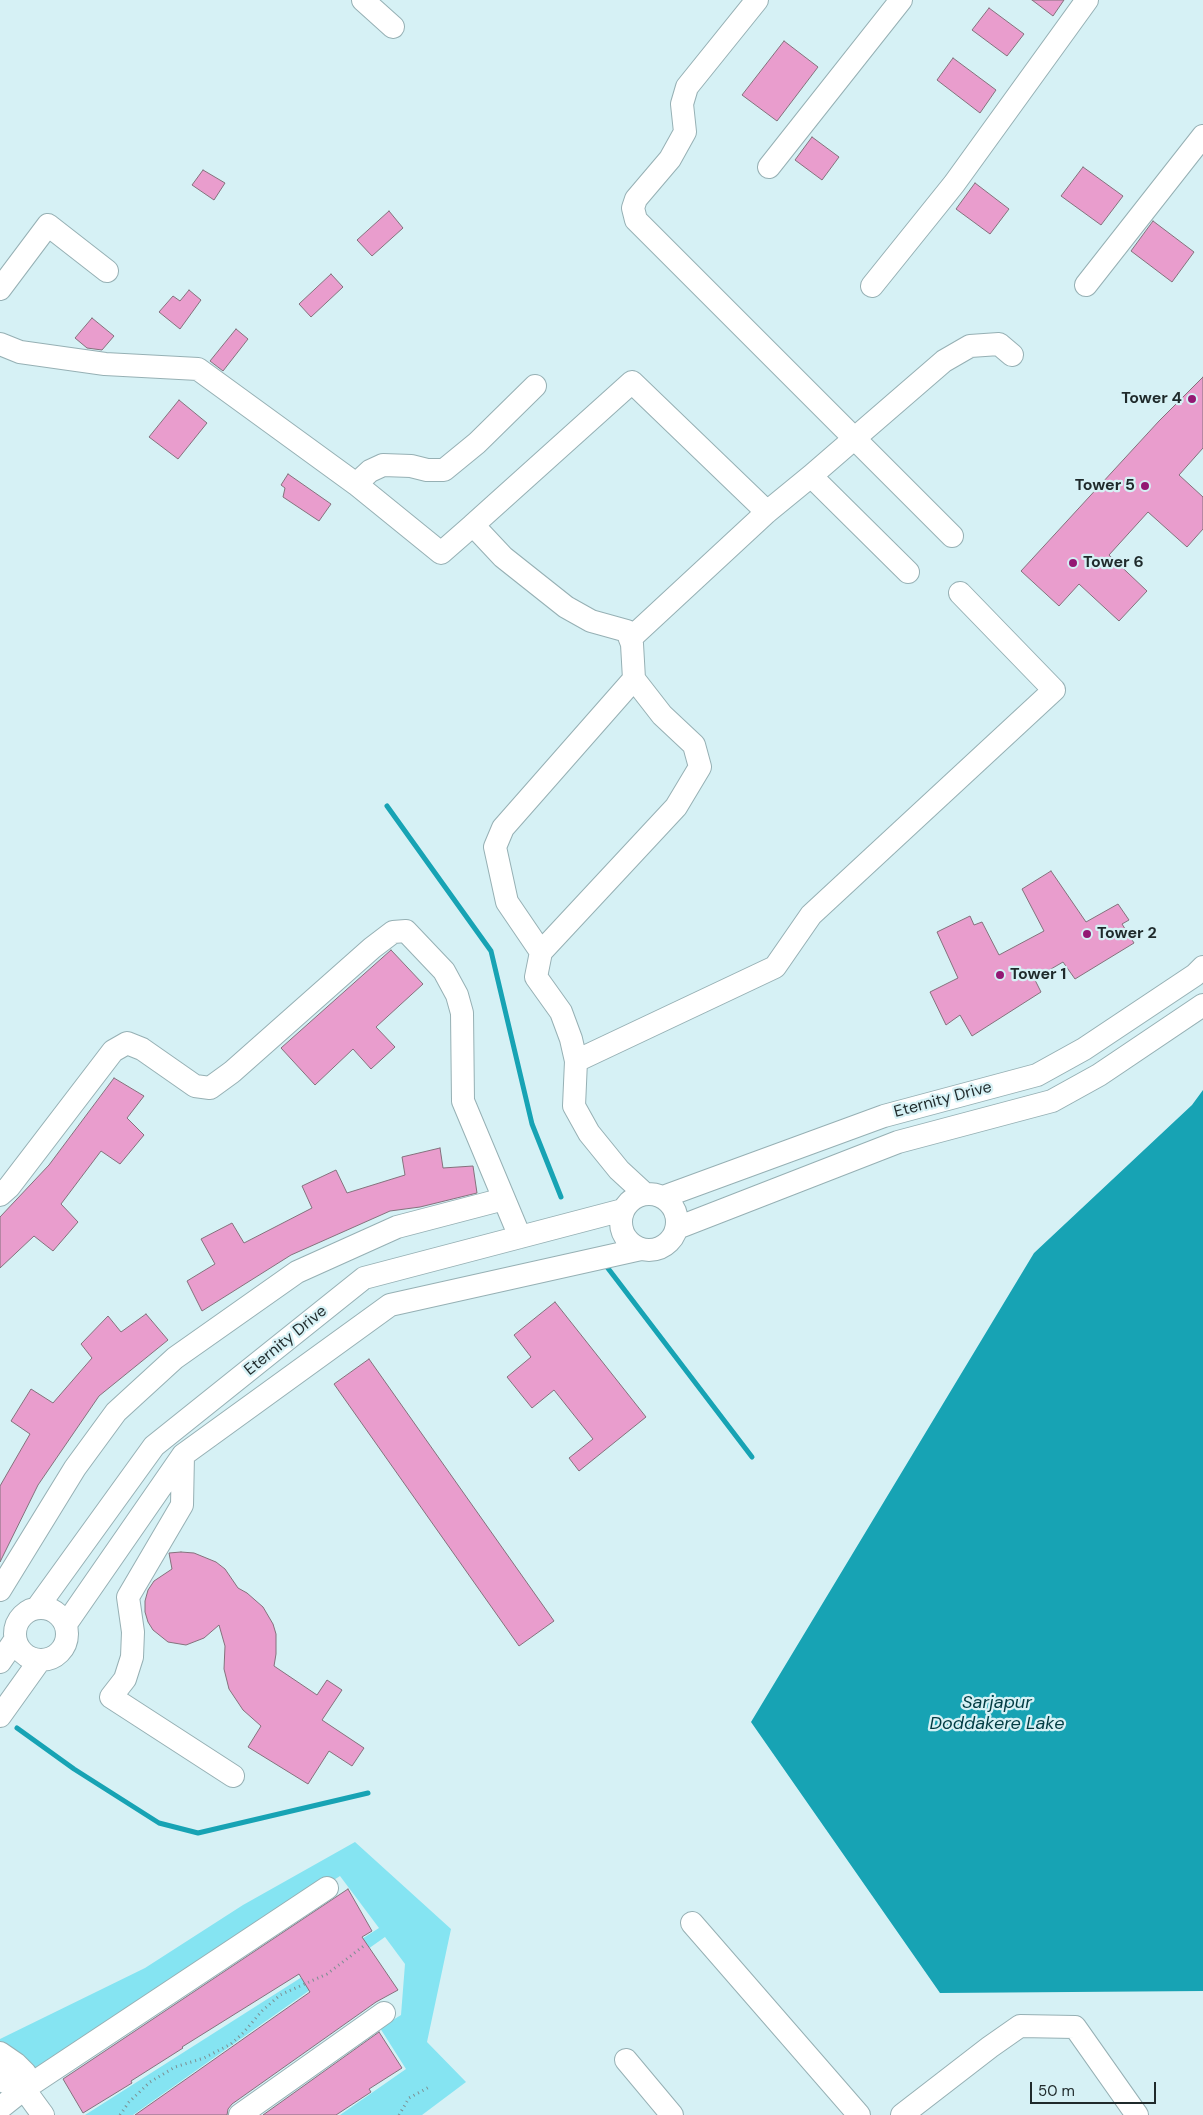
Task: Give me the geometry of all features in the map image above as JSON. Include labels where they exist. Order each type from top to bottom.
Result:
[{"type":"street","points":[[363,0],[394,26]]},
{"type":"street","points":[[757,0],[687,87],[682,104],[685,132],[670,159],[636,199],[633,208],[636,220],[952,536]]},
{"type":"street","points":[[769,167],[901,0]]},
{"type":"street","points":[[872,286],[954,184],[1087,0]]},
{"type":"street","points":[[1086,285],[1203,136]]},
{"type":"street","points":[[0,289],[48,225],[107,271]]},
{"type":"street","points":[[0,344],[20,352],[105,364],[198,368],[356,484],[441,554],[632,382],[767,512]]},
{"type":"street","points":[[631,638],[767,512],[944,361],[970,346],[999,344],[1012,355]]},
{"type":"street","points":[[356,484],[370,471],[383,465],[444,470],[477,443],[535,386]]},
{"type":"street","points":[[811,476],[908,572]]},
{"type":"street","points":[[473,525],[503,557],[566,607],[591,621],[627,631],[631,638],[634,679],[662,715],[694,745],[700,767],[676,807],[627,862],[578,910],[541,952],[536,977],[561,1012],[571,1039],[576,1062],[574,1106],[589,1133],[619,1170],[675,1210],[677,1228]]},
{"type":"street","points":[[576,1062],[775,966],[811,914],[1054,690],[960,593]]},
{"type":"street","points":[[541,952],[507,902],[495,846],[504,828],[634,679]]},
{"type":"street","points":[[0,1194],[9,1187],[113,1051],[127,1043],[142,1049],[194,1086],[210,1088],[232,1072],[372,948],[393,932],[406,931],[444,971],[457,995],[462,1013],[463,1101],[520,1237]]},
{"type":"street","name":"Eternity Drive","points":[[0,1662],[10,1632],[21,1616],[28,1610],[37,1608],[154,1446],[364,1278],[623,1210],[636,1196],[654,1195],[884,1116],[1037,1075],[1084,1048],[1203,967]]},
{"type":"street","name":"Eternity Drive","points":[[0,1716],[40,1660],[56,1656],[62,1650],[68,1633],[66,1624],[183,1455],[390,1306],[640,1249],[650,1250],[659,1248],[667,1244],[677,1228],[898,1142],[1052,1101],[1099,1075],[1203,1005]]},
{"type":"street","points":[[0,1590],[75,1468],[116,1412],[175,1358],[297,1272],[397,1227],[504,1199]]},
{"type":"street","points":[[623,1210],[622,1229],[632,1245],[640,1249]]},
{"type":"street","points":[[301,1329],[316,1359]]},
{"type":"street","points":[[183,1455],[182,1505],[128,1597],[133,1632],[132,1657],[125,1679],[111,1697],[233,1776]]},
{"type":"street","points":[[37,1608],[54,1611],[66,1624]]},
{"type":"street","points":[[10,1632],[24,1655],[40,1660]]},
{"type":"street","points":[[0,2108],[24,2089],[327,1888]]},
{"type":"street","points":[[692,1923],[858,2115]]},
{"type":"street","points":[[240,2115],[384,2013]]},
{"type":"street","points":[[902,2115],[1020,2026],[1075,2027],[1137,2115]]},
{"type":"street","points":[[0,2053],[25,2073],[24,2089]]},
{"type":"street","points":[[626,2060],[665,2112]]},
{"type":"street","points":[[0,2077],[5,2082],[24,2089],[43,2115]]},
{"type":"path","points":[[120,2115],[129,2102],[150,2082],[175,2067],[204,2058],[231,2044],[275,1999],[290,1989],[327,1974],[365,1945]]},
{"type":"path","points":[[399,2115],[409,2098],[430,2086]]},
{"type":"shaded area","points":[[355,1842],[451,1929],[427,2042],[466,2082],[422,2115],[340,2115],[406,2069],[380,2028],[401,2015],[405,1964],[385,1937],[133,2115],[85,2115],[379,1928],[340,1876],[35,2071],[0,2042],[0,2039],[145,1968],[243,1905]]},
{"type":"water","name":"Sarjapur Doddakere Lake","points":[[1203,1090],[1203,1991],[940,1993],[751,1722],[1034,1253],[1192,1105]]},
{"type":"building","points":[[1032,0],[1064,0],[1053,16]]},
{"type":"building","points":[[989,8],[1024,34],[1007,56],[972,30]]},
{"type":"building","points":[[784,41],[818,67],[777,121],[742,95]]},
{"type":"building","points":[[953,58],[996,90],[980,113],[937,80]]},
{"type":"building","points":[[812,137],[839,157],[822,180],[795,160]]},
{"type":"building","points":[[1083,167],[1123,196],[1101,225],[1061,196]]},
{"type":"building","points":[[203,170],[225,183],[214,200],[192,185]]},
{"type":"building","points":[[975,183],[1009,209],[990,234],[956,209]]},
{"type":"building","points":[[389,211],[403,228],[372,256],[357,240]]},
{"type":"building","points":[[1153,221],[1194,252],[1172,282],[1131,251]]},
{"type":"building","points":[[331,274],[343,287],[311,317],[299,304]]},
{"type":"building","points":[[189,290],[201,300],[180,329],[159,312],[173,296],[180,301]]},
{"type":"building","points":[[92,318],[114,336],[102,350],[87,348],[75,338]]},
{"type":"building","points":[[236,329],[248,339],[223,371],[210,361]]},
{"type":"building","points":[[1203,377],[1203,448],[1179,475],[1203,497],[1203,529],[1187,547],[1148,512],[1109,555],[1147,591],[1119,621],[1079,584],[1059,606],[1021,571],[1159,421]]},
{"type":"building","points":[[179,400],[207,423],[178,459],[149,437]]},
{"type":"building","points":[[288,474],[331,504],[319,521],[283,497],[285,488],[281,485]]},
{"type":"building","points":[[1051,871],[1086,922],[1118,904],[1129,920],[1122,924],[1134,943],[1075,979],[1063,962],[1035,980],[1041,992],[972,1036],[960,1015],[946,1025],[930,992],[958,978],[937,932],[970,916],[974,925],[982,922],[999,955],[1044,931],[1022,889]]},
{"type":"building","points":[[391,950],[423,984],[376,1027],[395,1047],[371,1069],[353,1049],[315,1085],[281,1048]]},
{"type":"building","points":[[114,1078],[144,1096],[127,1118],[144,1135],[120,1164],[101,1151],[61,1204],[78,1222],[53,1251],[34,1236],[0,1268],[0,1217],[49,1165]]},
{"type":"building","points":[[440,1148],[443,1168],[473,1166],[477,1193],[420,1207],[390,1211],[291,1255],[202,1311],[187,1281],[215,1264],[201,1239],[232,1223],[244,1243],[312,1208],[302,1186],[336,1170],[347,1193],[405,1175],[402,1157]]},
{"type":"building","points":[[555,1302],[646,1417],[579,1471],[569,1458],[593,1439],[554,1390],[532,1408],[507,1377],[531,1357],[514,1335]]},
{"type":"building","points":[[146,1314],[168,1340],[99,1396],[38,1485],[0,1562],[0,1486],[30,1434],[11,1421],[31,1389],[53,1403],[92,1358],[81,1344],[108,1316],[121,1332]]},
{"type":"building","points":[[369,1359],[554,1621],[519,1646],[334,1384]]},
{"type":"building","points":[[169,1553],[194,1553],[216,1562],[225,1569],[238,1588],[263,1607],[273,1624],[276,1634],[274,1666],[317,1695],[327,1680],[342,1690],[322,1720],[364,1748],[352,1766],[329,1751],[308,1784],[248,1747],[261,1726],[243,1710],[229,1689],[224,1669],[225,1646],[219,1625],[204,1638],[186,1645],[168,1642],[153,1630],[145,1612],[148,1590],[154,1581],[172,1569]]},
{"type":"building","points":[[348,1889],[372,1931],[362,1937],[398,1990],[376,2002],[232,2104],[228,2109],[227,2115],[135,2115],[310,1992],[299,1974],[182,2047],[131,2081],[132,2083],[83,2113],[63,2079]]},
{"type":"building","points":[[379,2032],[402,2068],[369,2089],[371,2092],[336,2115],[263,2115]]},
{"type":"waterway","points":[[387,806],[491,951],[532,1124],[561,1197]]},
{"type":"waterway","points":[[607,1267],[752,1457]]},
{"type":"waterway","points":[[17,1728],[74,1769],[159,1823],[198,1833],[368,1793]]},
{"type":"place","name":"Tower 4","points":[[1192,399]]},
{"type":"place","name":"Tower 5","points":[[1145,486]]},
{"type":"place","name":"Tower 6","points":[[1073,563]]},
{"type":"place","name":"Tower 2","points":[[1087,934]]},
{"type":"place","name":"Tower 1","points":[[1000,975]]}]
